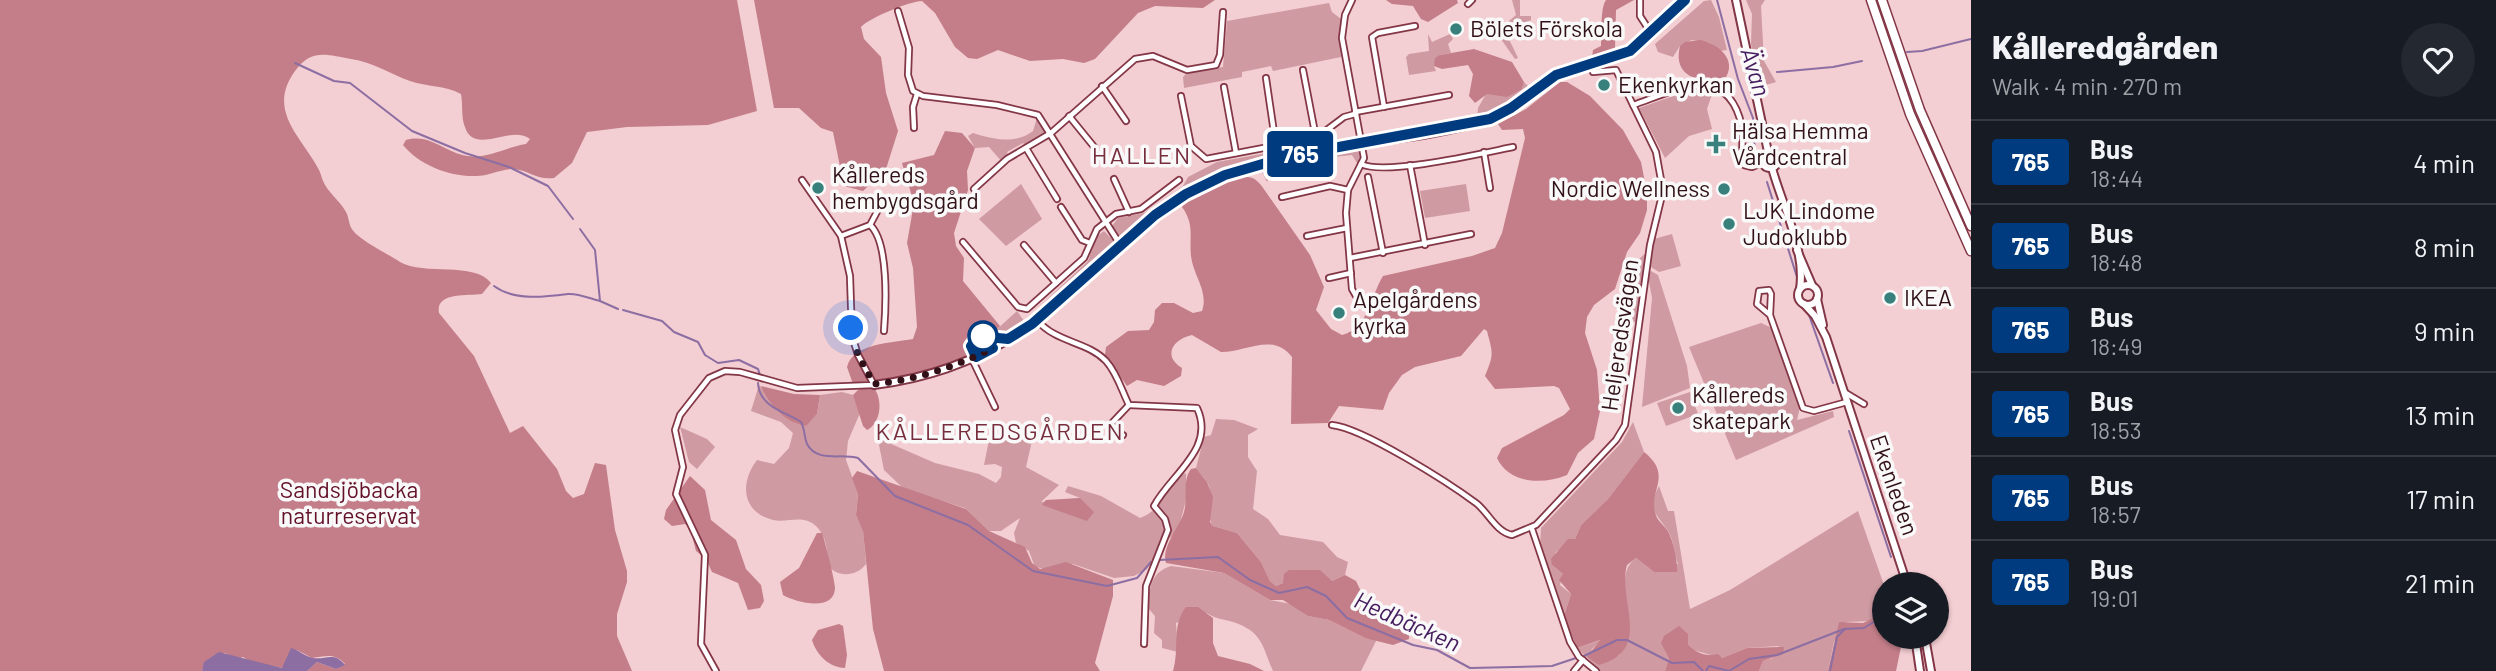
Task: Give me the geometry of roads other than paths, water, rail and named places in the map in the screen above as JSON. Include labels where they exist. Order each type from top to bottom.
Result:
[{"type":"highway","points":[[1871,0],[1910,114],[1971,251]]},
{"type":"highway","points":[[1882,0],[1920,110],[1971,226]]},
{"type":"street","points":[[1352,0],[1345,15],[1342,38],[1361,142],[1362,163],[1348,190],[1347,228],[1353,294],[1360,303]]},
{"type":"street","points":[[1640,0],[1640,16],[1652,34]]},
{"type":"street","points":[[716,671],[701,644],[705,555],[676,494],[683,467],[675,430],[680,415],[709,378],[725,371],[748,373],[797,388],[874,384],[915,378],[972,359],[1037,320],[1170,205],[1225,175],[1269,160],[1490,119],[1574,66],[1621,55],[1652,34],[1685,0]]},
{"type":"street","name":"Ekenleden","points":[[1736,0],[1768,152],[1778,159],[1772,168],[1796,249],[1801,274],[1798,297],[1815,316],[1826,337]]},
{"type":"street","points":[[898,10],[909,48],[909,81],[917,94],[913,107],[914,128]]},
{"type":"street","points":[[974,189],[1007,159],[1051,133],[1129,64],[1144,57],[1163,59],[1187,70],[1216,65],[1220,55],[1223,12]]},
{"type":"street","points":[[1384,107],[1372,37],[1375,34],[1415,26]]},
{"type":"street","points":[[1303,69],[1316,138]]},
{"type":"street","name":"Heljeredsvägen","points":[[1532,529],[1616,440],[1625,425],[1650,245],[1663,199],[1660,162],[1615,71],[1592,72]]},
{"type":"street","points":[[1266,78],[1276,146]]},
{"type":"street","points":[[1633,105],[1692,85],[1716,88],[1736,104],[1742,130],[1744,165],[1752,167],[1762,163],[1772,168]]},
{"type":"street","points":[[1102,86],[1126,121]]},
{"type":"street","points":[[1224,87],[1236,153]]},
{"type":"street","points":[[917,94],[1028,110],[1038,115],[1121,246]]},
{"type":"street","points":[[1181,96],[1195,152],[1206,159],[1316,138],[1344,117],[1355,113],[1449,95]]},
{"type":"street","points":[[1069,116],[1096,148]]},
{"type":"street","points":[[1362,163],[1373,168],[1410,165],[1514,147]]},
{"type":"street","points":[[1026,148],[1057,199]]},
{"type":"street","points":[[1484,152],[1490,188]]},
{"type":"street","points":[[1762,163],[1762,156],[1768,152]]},
{"type":"street","points":[[1410,165],[1425,245]]},
{"type":"street","points":[[1368,177],[1382,253]]},
{"type":"street","points":[[1114,179],[1129,212]]},
{"type":"street","points":[[802,180],[841,236],[849,276],[852,337],[858,355],[874,384]]},
{"type":"street","points":[[963,242],[1022,309],[1029,307],[1084,258],[1097,229],[1116,214],[1141,209],[1179,180]]},
{"type":"street","points":[[1282,197],[1330,186],[1348,190]]},
{"type":"street","points":[[841,236],[870,225],[879,208],[893,204]]},
{"type":"street","points":[[1061,207],[1078,235],[1090,243]]},
{"type":"street","points":[[870,225],[875,231],[884,273],[884,331]]},
{"type":"street","points":[[1307,236],[1347,228]]},
{"type":"street","points":[[1350,258],[1471,234]]},
{"type":"street","points":[[1024,245],[1056,283]]},
{"type":"street","name":"Ekenleden","points":[[1796,249],[1812,285],[1817,290],[1826,337],[1904,572]]},
{"type":"street","points":[[1329,278],[1351,273]]},
{"type":"street","points":[[1800,289],[1812,285]]},
{"type":"street","points":[[1770,315],[1757,304],[1759,291],[1769,290],[1771,294],[1770,315],[1803,408],[1814,411],[1847,402]]},
{"type":"street","points":[[1804,304],[1817,299]]},
{"type":"street","points":[[1037,320],[1050,333],[1093,351],[1107,362],[1129,405]]},
{"type":"street","points":[[972,359],[995,407]]},
{"type":"street","points":[[1844,393],[1864,404]]},
{"type":"street","points":[[1123,435],[1113,431],[1111,424],[1129,405],[1197,408],[1201,420],[1197,452],[1171,479],[1154,506],[1165,519],[1168,530],[1147,581],[1144,644]]},
{"type":"street","points":[[1332,425],[1361,433],[1454,489],[1485,511],[1504,533],[1515,534],[1532,529],[1565,629],[1583,660],[1595,671]]},
{"type":"street","points":[[1917,649],[1920,671]]},
{"type":"street","points":[[1927,649],[1931,671]]},
{"type":"street","points":[[1574,671],[1583,660]]},
{"type":"waterway","name":"Ävan","points":[[1717,0],[1738,79],[1753,118],[1755,155]]},
{"type":"waterway","points":[[1907,52],[1971,39]]},
{"type":"waterway","points":[[1777,72],[1833,67],[1862,61]]},
{"type":"waterway","points":[[295,63],[334,81],[350,83],[412,131],[465,153],[509,167],[548,186],[573,219]]},
{"type":"waterway","name":"Ävan","points":[[1767,182],[1797,277]]},
{"type":"waterway","points":[[580,229],[595,250],[600,301],[618,309]]},
{"type":"waterway","points":[[494,286],[520,296],[572,294],[600,301]]},
{"type":"waterway","name":"Hedbäcken","points":[[623,310],[662,321],[674,332],[698,342],[705,355],[718,363],[739,360],[758,369],[760,375]]},
{"type":"waterway","name":"Ävan","points":[[1809,315],[1833,383]]},
{"type":"waterway","name":"Hedbäcken","points":[[758,383],[763,398],[768,403],[801,422],[811,450],[817,454],[858,458],[895,496],[968,525],[1033,571],[1107,586],[1137,578],[1151,562]]},
{"type":"waterway","name":"Ävan","points":[[1849,431],[1891,557]]},
{"type":"waterway","name":"Hedbäcken","points":[[1159,560],[1218,557],[1250,580],[1279,593],[1307,587],[1326,596],[1347,618],[1413,645],[1437,650],[1470,668],[1552,666],[1576,658]]},
{"type":"waterway","name":"Hedbäcken","points":[[1729,671],[1749,659],[1777,655],[1844,629],[1864,628],[1872,623]]},
{"type":"waterway","points":[[1830,671],[1837,637],[1844,630]]},
{"type":"waterway","name":"Hedbäcken","points":[[1584,656],[1617,640],[1627,640],[1672,663],[1694,662],[1703,671]]},
{"type":"waterway","name":"Hedbäcken","points":[[1706,671],[1709,666],[1729,671]]},
{"type":"place","name":"Bölets Förskola","points":[[1456,29]]},
{"type":"place","name":"Ekenkyrkan","points":[[1604,85]]},
{"type":"place","name":"Hälsa Hemma Vårdcentral","points":[[1716,144]]},
{"type":"place","name":"Kållereds hembygdsgård","points":[[818,188]]},
{"type":"place","name":"Nordic Wellness","points":[[1724,189]]},
{"type":"place","name":"LJK Lindome Judoklubb","points":[[1729,224]]},
{"type":"place","name":"IKEA","points":[[1890,298]]},
{"type":"place","name":"Apelgårdens kyrka","points":[[1339,313]]},
{"type":"place","name":"Kållereds skatepark","points":[[1678,408]]},
{"type":"district","name":"HALLEN","points":[[1142,156]]},
{"type":"district","name":"KÅLLEREDSGÅRDEN","points":[[1000,432]]},
{"type":"park label","name":"Sandsjöbacka naturreservat","points":[[349,503]]}]
